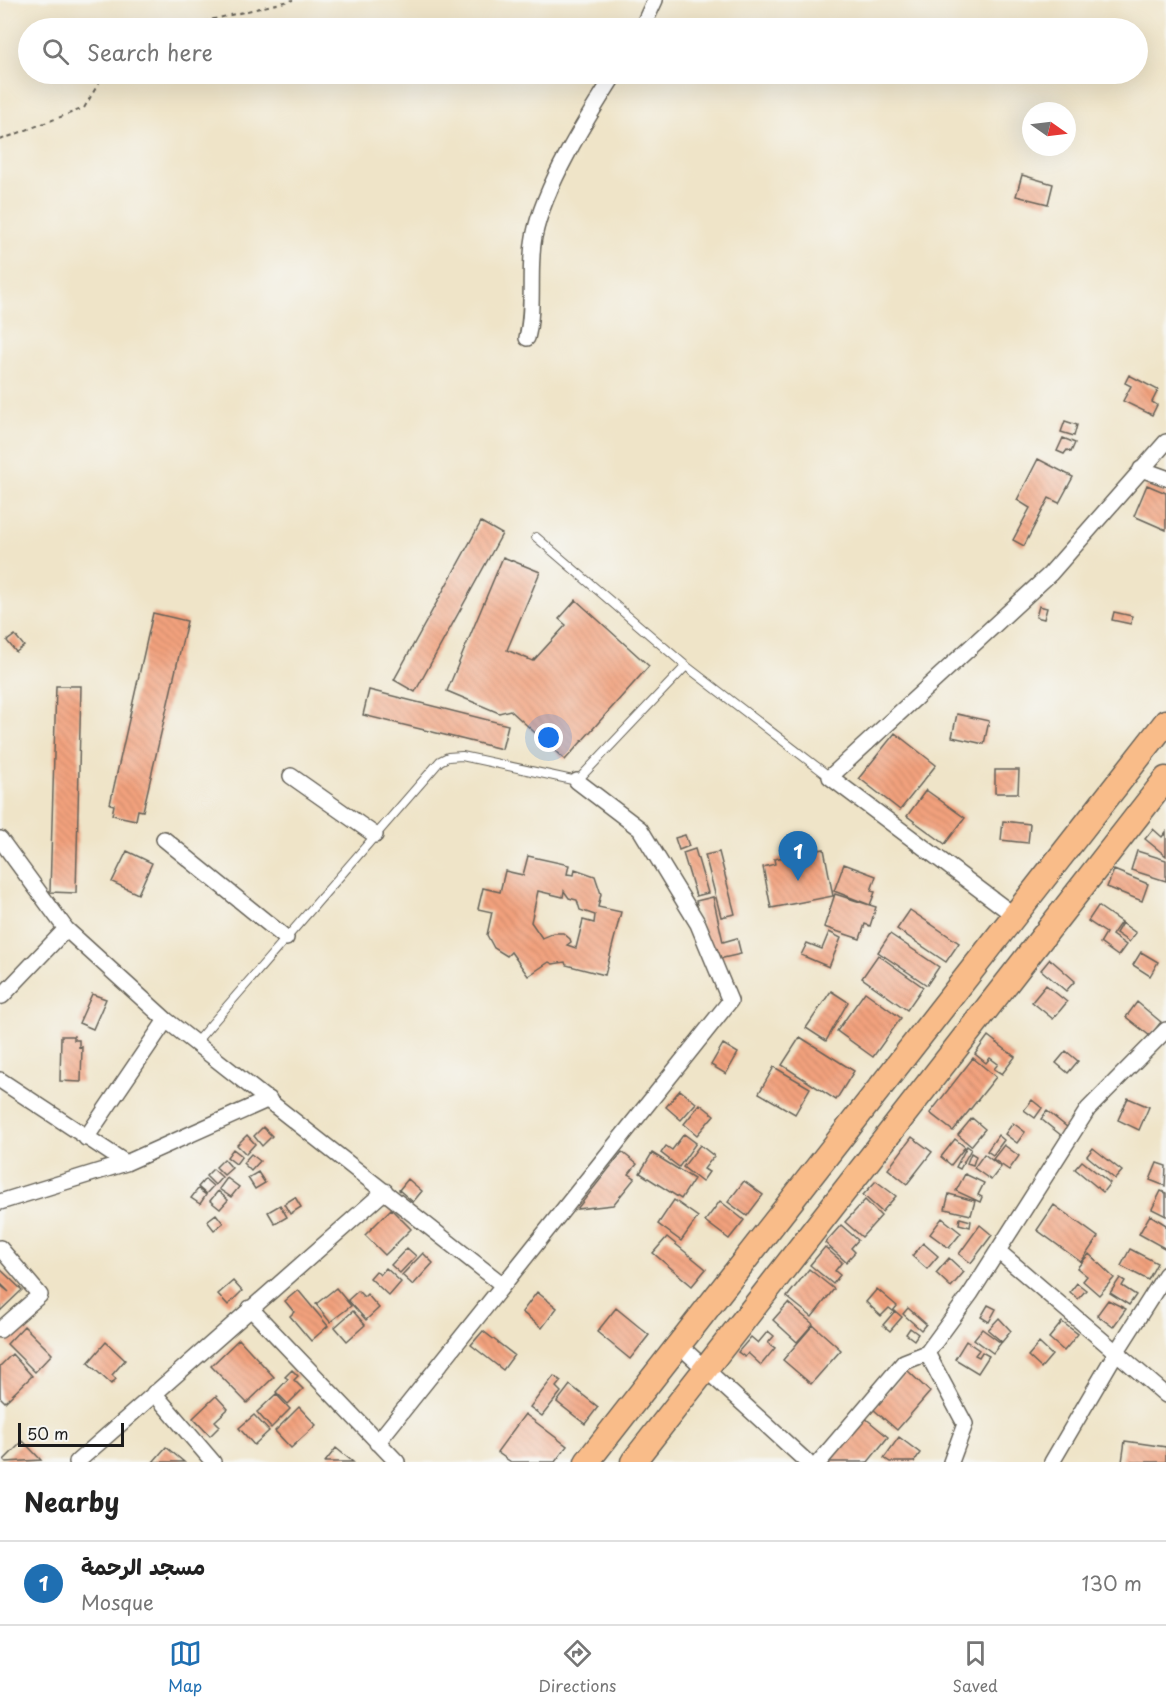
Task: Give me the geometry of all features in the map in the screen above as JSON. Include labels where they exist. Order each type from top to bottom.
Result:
[{"type":"main road","points":[[587,1462],[1166,722]]},
{"type":"main road","points":[[633,1462],[1166,779]]},
{"type":"main road","points":[[1106,799],[1128,827]]},
{"type":"main road","points":[[983,957],[1008,983]]},
{"type":"street","points":[[647,18],[655,0]]},
{"type":"street","points":[[527,338],[531,322],[534,239],[541,212],[593,109],[609,84]]},
{"type":"street","points":[[1015,916],[831,777],[1050,574],[1166,442]]},
{"type":"street","points":[[1141,469],[1166,478]]},
{"type":"street","points":[[291,776],[375,836]]},
{"type":"street","points":[[378,1443],[730,1001],[698,924],[640,829],[577,781]]},
{"type":"street","points":[[0,839],[66,929],[166,1020],[503,1285]]},
{"type":"street","points":[[164,839],[286,938]]},
{"type":"street","points":[[0,995],[2,996],[66,929]]},
{"type":"street","points":[[86,1138],[166,1020]]},
{"type":"street","points":[[819,1462],[904,1362],[927,1353],[998,1251],[1088,1109],[1166,1030]]},
{"type":"street","points":[[0,1080],[126,1163]]},
{"type":"street","points":[[0,1203],[126,1163],[269,1100]]},
{"type":"street","points":[[77,1462],[385,1191]]},
{"type":"street","points":[[0,1248],[40,1295],[0,1330]]},
{"type":"street","points":[[998,1251],[1166,1395]]},
{"type":"street","points":[[1052,1462],[1116,1351],[1166,1274]]},
{"type":"street","points":[[250,1308],[397,1462]]},
{"type":"street","points":[[678,1345],[807,1462]]},
{"type":"street","points":[[927,1353],[965,1424],[951,1462]]},
{"type":"street","points":[[154,1394],[213,1462]]},
{"type":"lane","points":[[536,537],[686,666],[831,777]]},
{"type":"lane","points":[[196,1042],[440,761],[448,757],[462,756],[577,781],[686,666]]},
{"type":"path","points":[[218,18],[293,0]]},
{"type":"path","points":[[0,140],[84,108],[98,84]]},
{"type":"building","points":[[1022,175],[1053,184],[1048,204],[1016,196]]},
{"type":"building","points":[[1129,375],[1158,390],[1152,402],[1157,405],[1152,415],[1123,401],[1131,386],[1125,383]]},
{"type":"building","points":[[1065,421],[1077,425],[1074,436],[1061,432]]},
{"type":"building","points":[[1063,438],[1075,443],[1071,452],[1067,450],[1064,454],[1057,451]]},
{"type":"building","points":[[1038,459],[1073,477],[1059,503],[1049,498],[1024,546],[1013,540],[1030,508],[1017,500]]},
{"type":"building","points":[[1147,485],[1166,493],[1166,530],[1134,516]]},
{"type":"building","points":[[481,522],[502,534],[415,692],[394,680]]},
{"type":"building","points":[[503,557],[540,572],[507,650],[533,661],[566,625],[559,619],[576,600],[649,666],[565,760],[510,710],[499,713],[447,691]]},
{"type":"building","points":[[1039,606],[1047,608],[1044,619],[1036,617]]},
{"type":"building","points":[[1114,612],[1132,616],[1131,624],[1112,620]]},
{"type":"building","points":[[153,613],[187,621],[143,811],[138,810],[136,820],[112,815],[114,805],[110,804]]},
{"type":"building","points":[[15,635],[24,646],[16,652],[7,641]]},
{"type":"building","points":[[56,686],[81,686],[76,893],[50,892]]},
{"type":"building","points":[[369,690],[508,725],[502,749],[363,715]]},
{"type":"building","points":[[957,714],[989,721],[984,744],[952,737]]},
{"type":"building","points":[[895,733],[936,765],[900,810],[859,778]]},
{"type":"building","points":[[995,770],[1019,770],[1018,793],[995,793]]},
{"type":"building","points":[[926,790],[965,818],[945,844],[907,816]]},
{"type":"building","points":[[1003,821],[1030,824],[1028,843],[1001,840]]},
{"type":"building","points":[[1153,829],[1162,837],[1166,832],[1166,856],[1145,839]]},
{"type":"building","points":[[685,835],[689,846],[679,850],[675,838]]},
{"type":"building","points":[[695,849],[708,893],[696,896],[683,853]]},
{"type":"building","points":[[824,849],[833,896],[771,908],[763,867],[775,864],[774,859]]},
{"type":"building","points":[[127,851],[152,863],[138,894],[112,882]]},
{"type":"building","points":[[1137,851],[1166,860],[1166,881],[1131,870]]},
{"type":"building","points":[[719,852],[735,914],[721,917],[705,855]]},
{"type":"building","points":[[528,856],[569,865],[567,874],[574,875],[575,869],[595,876],[601,894],[598,907],[621,912],[605,975],[566,965],[565,962],[553,964],[549,962],[528,976],[511,952],[507,956],[494,948],[487,935],[492,912],[478,909],[483,888],[500,892],[505,871],[523,875]],"holes":[[[538,891],[563,897],[564,891],[569,898],[577,900],[580,910],[595,915],[594,923],[583,920],[576,948],[567,945],[571,942],[563,933],[554,933],[542,938],[531,922]]]},
{"type":"building","points":[[844,864],[876,876],[871,891],[875,892],[870,905],[834,891]]},
{"type":"building","points":[[1114,870],[1148,884],[1142,901],[1107,887]]},
{"type":"building","points":[[835,894],[876,907],[870,926],[865,924],[860,939],[824,927]]},
{"type":"building","points":[[713,897],[723,942],[737,938],[741,954],[710,961],[696,901]]},
{"type":"building","points":[[1098,906],[1121,922],[1112,935],[1126,945],[1118,956],[1100,943],[1106,933],[1088,921]]},
{"type":"building","points":[[910,910],[959,943],[946,962],[897,929]]},
{"type":"building","points":[[1122,923],[1136,933],[1129,942],[1116,933]]},
{"type":"building","points":[[829,932],[841,938],[829,967],[801,955],[807,943],[822,949]]},
{"type":"building","points":[[890,934],[939,967],[927,985],[878,952]]},
{"type":"building","points":[[1141,952],[1158,962],[1150,976],[1133,965]]},
{"type":"building","points":[[878,955],[923,987],[907,1010],[862,978]]},
{"type":"building","points":[[1050,959],[1075,981],[1066,991],[1041,970]]},
{"type":"building","points":[[1046,985],[1067,1002],[1053,1019],[1032,1002]]},
{"type":"building","points":[[831,991],[848,1002],[826,1041],[806,1028]]},
{"type":"building","points":[[865,992],[901,1018],[873,1057],[837,1031]]},
{"type":"building","points":[[92,994],[106,999],[93,1029],[79,1023]]},
{"type":"building","points":[[1137,1002],[1161,1022],[1150,1036],[1126,1017]]},
{"type":"building","points":[[61,1036],[74,1036],[74,1040],[79,1040],[79,1047],[82,1046],[81,1082],[60,1081]]},
{"type":"building","points":[[988,1036],[1015,1057],[1002,1074],[994,1069],[998,1064],[990,1058],[986,1063],[975,1054]]},
{"type":"building","points":[[800,1037],[854,1071],[836,1100],[782,1065]]},
{"type":"building","points":[[723,1044],[738,1053],[726,1074],[711,1065]]},
{"type":"building","points":[[1066,1051],[1078,1061],[1068,1073],[1056,1063]]},
{"type":"building","points":[[973,1058],[996,1077],[953,1131],[930,1113]]},
{"type":"building","points":[[774,1067],[810,1088],[795,1114],[759,1093]]},
{"type":"building","points":[[680,1090],[696,1103],[681,1120],[666,1107]]},
{"type":"building","points":[[1128,1098],[1149,1107],[1139,1130],[1118,1120]]},
{"type":"building","points":[[1032,1100],[1042,1108],[1035,1118],[1024,1110]]},
{"type":"building","points":[[700,1104],[714,1115],[697,1135],[684,1124]]},
{"type":"building","points":[[1047,1111],[1068,1128],[1062,1136],[1041,1119]]},
{"type":"building","points":[[972,1118],[985,1129],[971,1146],[958,1135]]},
{"type":"building","points":[[1013,1123],[1025,1132],[1017,1143],[1005,1134]]},
{"type":"building","points":[[263,1127],[272,1136],[262,1146],[254,1136]]},
{"type":"building","points":[[684,1134],[696,1143],[679,1167],[661,1153],[666,1146],[672,1150]]},
{"type":"building","points":[[247,1135],[255,1144],[246,1154],[237,1145]]},
{"type":"building","points":[[998,1135],[1004,1140],[993,1155],[987,1151]]},
{"type":"building","points":[[912,1137],[932,1152],[907,1184],[888,1169]]},
{"type":"building","points":[[955,1139],[965,1147],[951,1165],[941,1157]]},
{"type":"building","points":[[700,1145],[714,1156],[704,1169],[709,1172],[702,1182],[683,1167]]},
{"type":"building","points":[[1004,1145],[1019,1156],[1009,1170],[993,1159]]},
{"type":"building","points":[[967,1146],[971,1149],[960,1169],[956,1167]]},
{"type":"building","points":[[1093,1148],[1122,1171],[1115,1179],[1087,1156]]},
{"type":"building","points":[[233,1149],[242,1156],[236,1164],[227,1157]]},
{"type":"building","points":[[622,1152],[637,1164],[629,1174],[635,1178],[613,1205],[577,1209]]},
{"type":"building","points":[[652,1153],[694,1179],[681,1199],[640,1173]]},
{"type":"building","points":[[971,1153],[976,1156],[973,1165],[967,1163]]},
{"type":"building","points":[[251,1154],[260,1161],[251,1171],[243,1163]]},
{"type":"building","points":[[984,1154],[1001,1167],[991,1180],[974,1168]]},
{"type":"building","points":[[224,1159],[232,1168],[224,1175],[216,1167]]},
{"type":"building","points":[[1082,1161],[1110,1183],[1103,1192],[1075,1169]]},
{"type":"building","points":[[1157,1163],[1166,1166],[1165,1186],[1150,1180]]},
{"type":"building","points":[[213,1169],[222,1177],[215,1185],[206,1176]]},
{"type":"building","points":[[258,1172],[265,1183],[255,1189],[248,1178]]},
{"type":"building","points":[[965,1174],[984,1183],[978,1195],[982,1197],[980,1202],[956,1191]]},
{"type":"building","points":[[227,1178],[239,1187],[231,1197],[219,1189]]},
{"type":"building","points":[[205,1179],[213,1186],[206,1194],[198,1187]]},
{"type":"building","points":[[408,1179],[422,1191],[413,1202],[399,1190]]},
{"type":"building","points":[[744,1181],[763,1195],[747,1216],[728,1202]]},
{"type":"building","points":[[876,1181],[896,1196],[882,1212],[863,1195]]},
{"type":"building","points":[[198,1189],[206,1195],[200,1204],[191,1198]]},
{"type":"building","points":[[218,1191],[228,1200],[220,1209],[210,1201]]},
{"type":"building","points":[[1161,1191],[1166,1193],[1166,1216],[1152,1209]]},
{"type":"building","points":[[949,1194],[975,1201],[971,1215],[945,1209]]},
{"type":"building","points":[[295,1197],[301,1207],[290,1214],[284,1204]]},
{"type":"building","points":[[674,1200],[698,1217],[681,1241],[658,1224]]},
{"type":"building","points":[[865,1200],[881,1216],[862,1237],[845,1222]]},
{"type":"building","points":[[720,1201],[744,1220],[729,1239],[705,1221]]},
{"type":"building","points":[[280,1205],[287,1217],[275,1224],[268,1212]]},
{"type":"building","points":[[1054,1205],[1098,1237],[1081,1262],[1037,1230]]},
{"type":"building","points":[[391,1209],[411,1229],[385,1255],[365,1235]]},
{"type":"building","points":[[216,1214],[223,1223],[214,1230],[207,1221]]},
{"type":"building","points":[[1150,1215],[1166,1225],[1166,1249],[1139,1234]]},
{"type":"building","points":[[942,1218],[961,1233],[949,1248],[930,1234]]},
{"type":"building","points":[[960,1218],[971,1221],[970,1227],[959,1224]]},
{"type":"building","points":[[841,1225],[858,1240],[851,1248],[855,1252],[846,1262],[825,1243]]},
{"type":"building","points":[[980,1225],[992,1235],[971,1263],[959,1254]]},
{"type":"building","points":[[667,1237],[706,1269],[692,1286],[653,1253]]},
{"type":"building","points":[[923,1243],[938,1256],[927,1269],[912,1256]]},
{"type":"building","points":[[825,1247],[842,1262],[835,1271],[840,1275],[833,1284],[810,1265]]},
{"type":"building","points":[[407,1248],[416,1256],[400,1273],[391,1265]]},
{"type":"building","points":[[1130,1249],[1157,1263],[1148,1280],[1121,1266]]},
{"type":"building","points":[[423,1253],[433,1263],[413,1285],[402,1275]]},
{"type":"building","points":[[1089,1254],[1114,1278],[1099,1295],[1083,1281],[1087,1276],[1077,1268]]},
{"type":"building","points":[[949,1258],[964,1272],[951,1287],[936,1273]]},
{"type":"building","points":[[386,1268],[401,1282],[389,1296],[370,1278],[376,1271],[380,1275]]},
{"type":"building","points":[[0,1269],[22,1290],[0,1311],[0,1285],[9,1292],[0,1283]]},
{"type":"building","points":[[809,1269],[834,1289],[812,1317],[787,1297]]},
{"type":"building","points":[[1120,1278],[1125,1281],[1122,1286],[1136,1295],[1129,1305],[1110,1293]]},
{"type":"building","points":[[233,1281],[242,1291],[228,1305],[218,1294]]},
{"type":"building","points":[[1077,1283],[1086,1290],[1078,1299],[1070,1292]]},
{"type":"building","points":[[336,1288],[351,1306],[330,1322],[316,1304]]},
{"type":"building","points":[[877,1289],[897,1306],[893,1311],[889,1308],[881,1316],[866,1302]]},
{"type":"building","points":[[298,1290],[328,1326],[311,1341],[290,1316],[294,1312],[285,1301]]},
{"type":"building","points":[[358,1291],[364,1297],[367,1294],[379,1308],[366,1320],[348,1300]]},
{"type":"building","points":[[537,1292],[557,1308],[542,1328],[522,1312]]},
{"type":"building","points":[[1108,1300],[1126,1309],[1113,1327],[1097,1315]]},
{"type":"building","points":[[788,1303],[813,1324],[797,1342],[773,1320]]},
{"type":"building","points":[[988,1305],[996,1309],[989,1322],[981,1317]]},
{"type":"building","points":[[616,1308],[649,1335],[630,1359],[597,1332]]},
{"type":"building","points":[[908,1308],[926,1324],[921,1330],[903,1314]]},
{"type":"building","points":[[353,1311],[365,1325],[347,1341],[335,1327]]},
{"type":"building","points":[[895,1311],[902,1317],[890,1331],[883,1325]]},
{"type":"building","points":[[999,1318],[1011,1331],[1002,1342],[988,1330]]},
{"type":"building","points":[[1062,1322],[1078,1334],[1064,1351],[1049,1338]]},
{"type":"building","points":[[813,1325],[841,1350],[811,1384],[783,1360]]},
{"type":"building","points":[[24,1326],[52,1354],[35,1372],[7,1344]]},
{"type":"building","points":[[910,1328],[918,1334],[914,1340],[906,1334]]},
{"type":"building","points":[[982,1329],[1001,1343],[993,1353],[974,1339]]},
{"type":"building","points":[[483,1331],[514,1355],[503,1370],[471,1345]]},
{"type":"building","points":[[768,1331],[774,1336],[768,1343],[775,1348],[761,1365],[748,1353],[745,1357],[738,1352],[751,1337],[758,1343]]},
{"type":"building","points":[[239,1339],[274,1377],[247,1403],[211,1366]]},
{"type":"building","points":[[966,1341],[979,1350],[975,1355],[979,1357],[982,1352],[989,1356],[978,1373],[955,1359]]},
{"type":"building","points":[[106,1342],[125,1360],[112,1375],[116,1379],[111,1384],[88,1363]]},
{"type":"building","points":[[1039,1343],[1052,1355],[1041,1368],[1028,1356]]},
{"type":"building","points":[[12,1354],[32,1376],[5,1402],[0,1397],[0,1366]]},
{"type":"building","points":[[292,1370],[298,1376],[294,1380],[303,1389],[288,1404],[276,1392],[288,1379],[285,1377]]},
{"type":"building","points":[[907,1370],[930,1392],[897,1430],[873,1409]]},
{"type":"building","points":[[554,1376],[561,1381],[556,1387],[561,1392],[542,1416],[530,1407]]},
{"type":"building","points":[[570,1385],[598,1407],[585,1424],[557,1402]]},
{"type":"building","points":[[276,1394],[290,1409],[271,1428],[257,1412]]},
{"type":"building","points":[[216,1396],[228,1409],[215,1421],[220,1426],[210,1436],[193,1418]]},
{"type":"building","points":[[299,1407],[316,1425],[291,1448],[275,1431]]},
{"type":"building","points":[[525,1414],[567,1446],[555,1462],[511,1462],[497,1452]]},
{"type":"building","points":[[254,1415],[269,1431],[254,1445],[239,1428]]},
{"type":"building","points":[[864,1417],[888,1437],[868,1462],[828,1462]]},
{"type":"building","points":[[899,1437],[920,1453],[914,1462],[890,1462],[884,1458]]},
{"type":"building","points":[[23,1441],[41,1460],[6,1462],[4,1460]]},
{"type":"building","points":[[1125,1441],[1166,1447],[1166,1462],[1122,1462]]},
{"type":"building","points":[[166,1447],[184,1462],[153,1462]]},
{"type":"building","points":[[336,1448],[353,1462],[325,1462]]},
{"type":"place","name":"مسجد الرحمة","points":[[798,881]]}]
